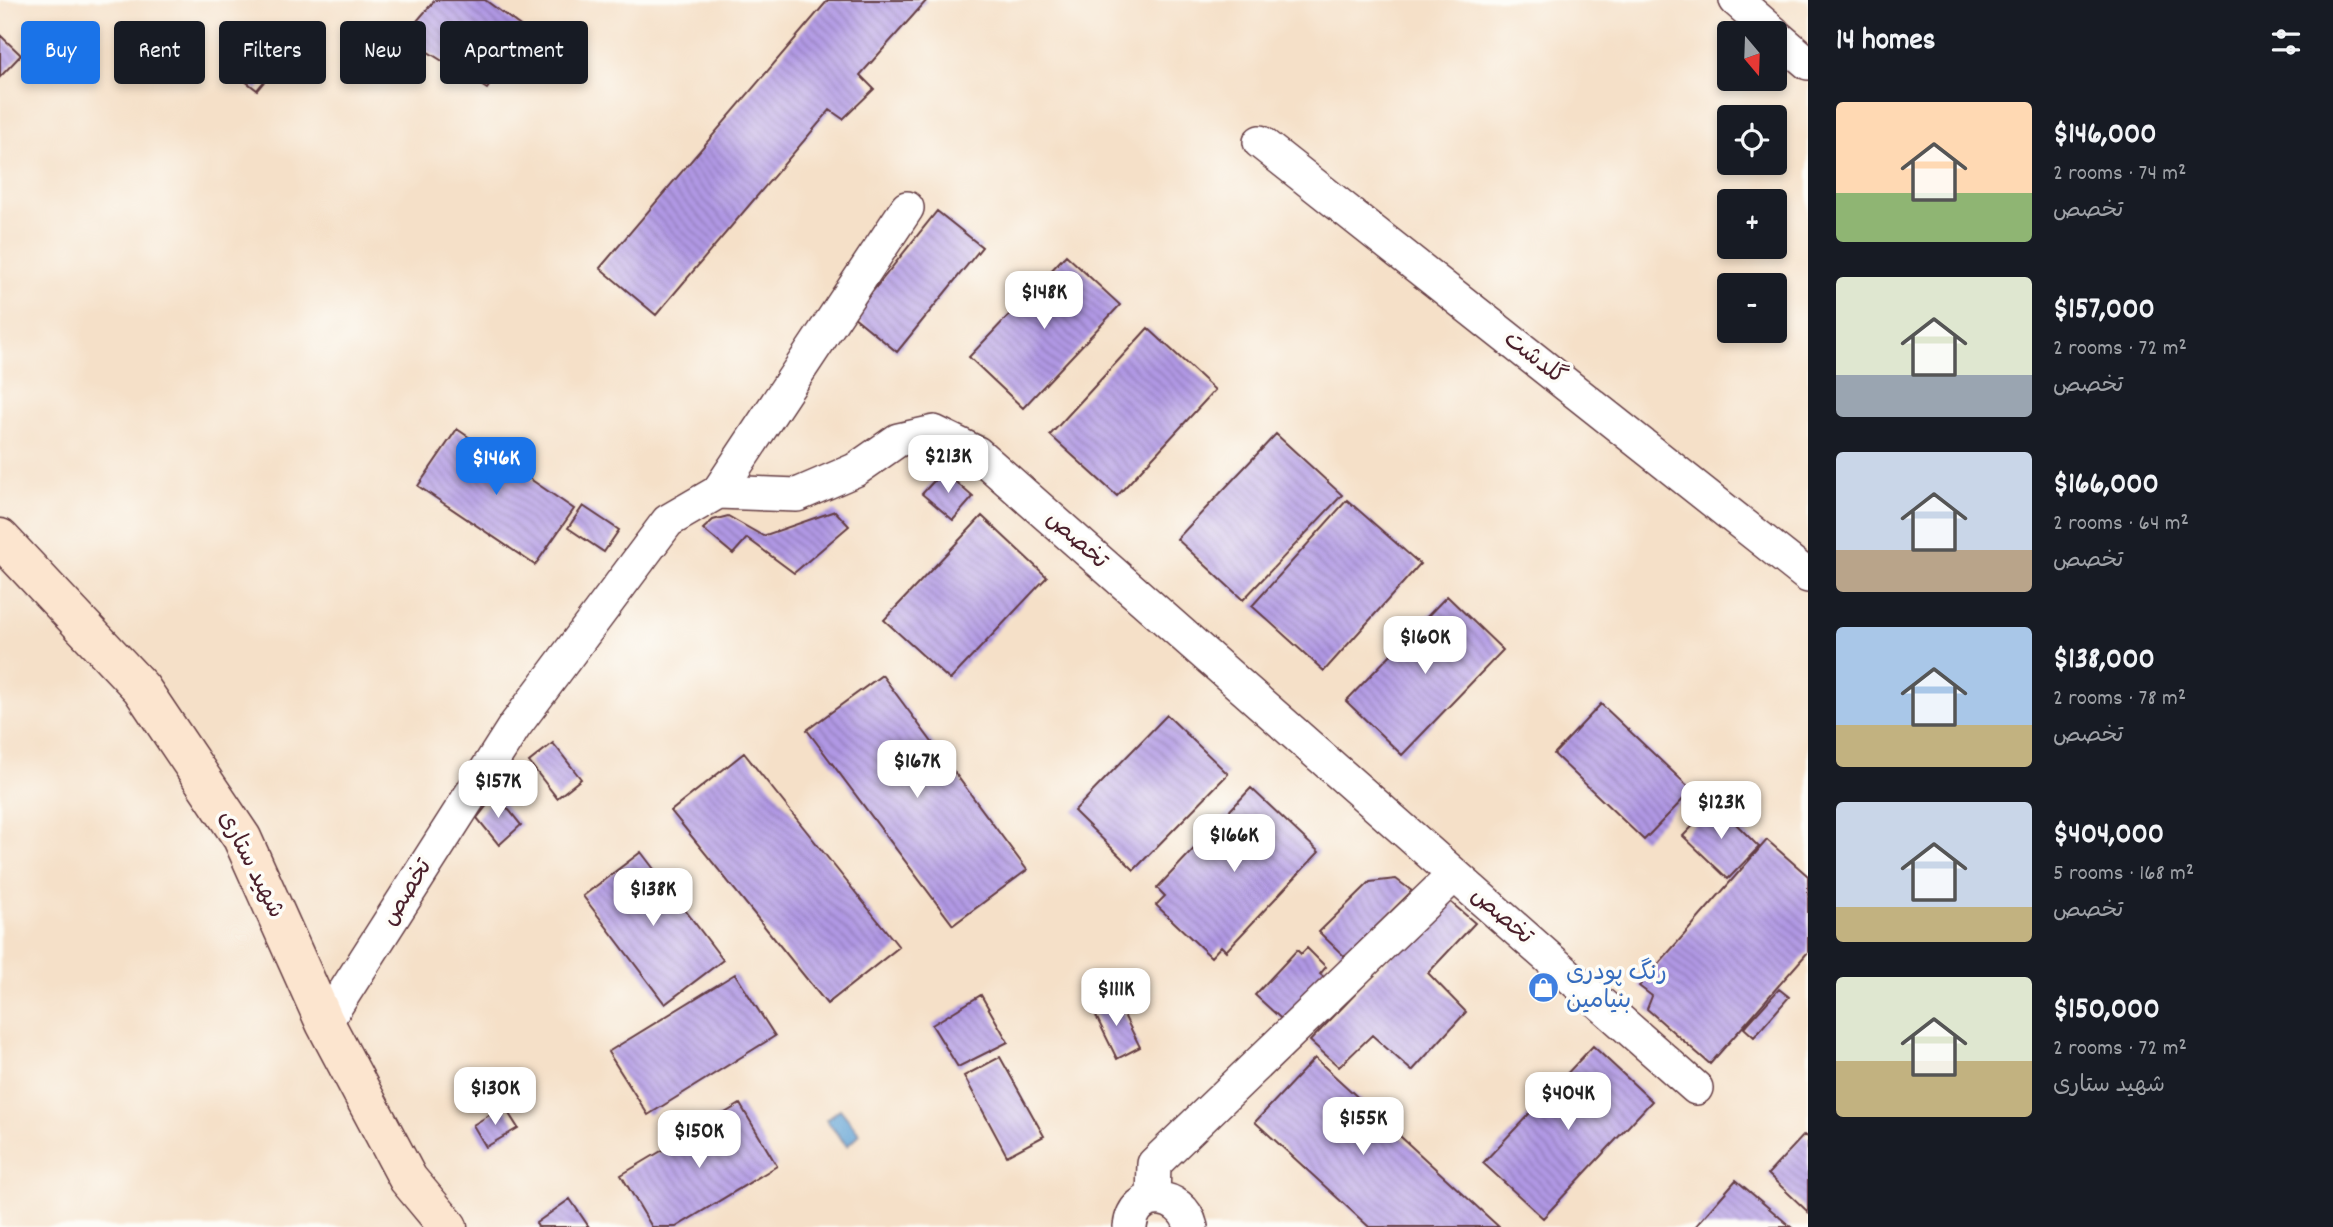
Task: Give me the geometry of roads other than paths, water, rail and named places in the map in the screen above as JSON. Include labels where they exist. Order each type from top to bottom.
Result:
[{"type":"street","points":[[1736,0],[1760,21]]},
{"type":"street","points":[[1787,44],[1808,63]]},
{"type":"street","name":"گلدشت","points":[[1260,142],[1808,576]]},
{"type":"street","points":[[718,492],[907,208]]},
{"type":"street","name":"تخصص","points":[[326,1023],[514,727],[668,521],[718,492],[797,495],[855,470],[898,440],[934,432],[977,453],[1696,1088]]},
{"type":"street","name":"شهید ستاری","points":[[0,538],[141,688],[242,838],[326,1023],[408,1180],[448,1227]]},
{"type":"street","points":[[1134,1219],[1154,1164],[1454,875]]},
{"type":"street","points":[[1134,1219],[1174,1202],[1188,1216],[1191,1227]]},
{"type":"water","points":[[840,1109],[860,1134],[847,1146],[826,1120]]},
{"type":"place","name":"رنگ پودری بنیامین","points":[[1543,988]]}]
